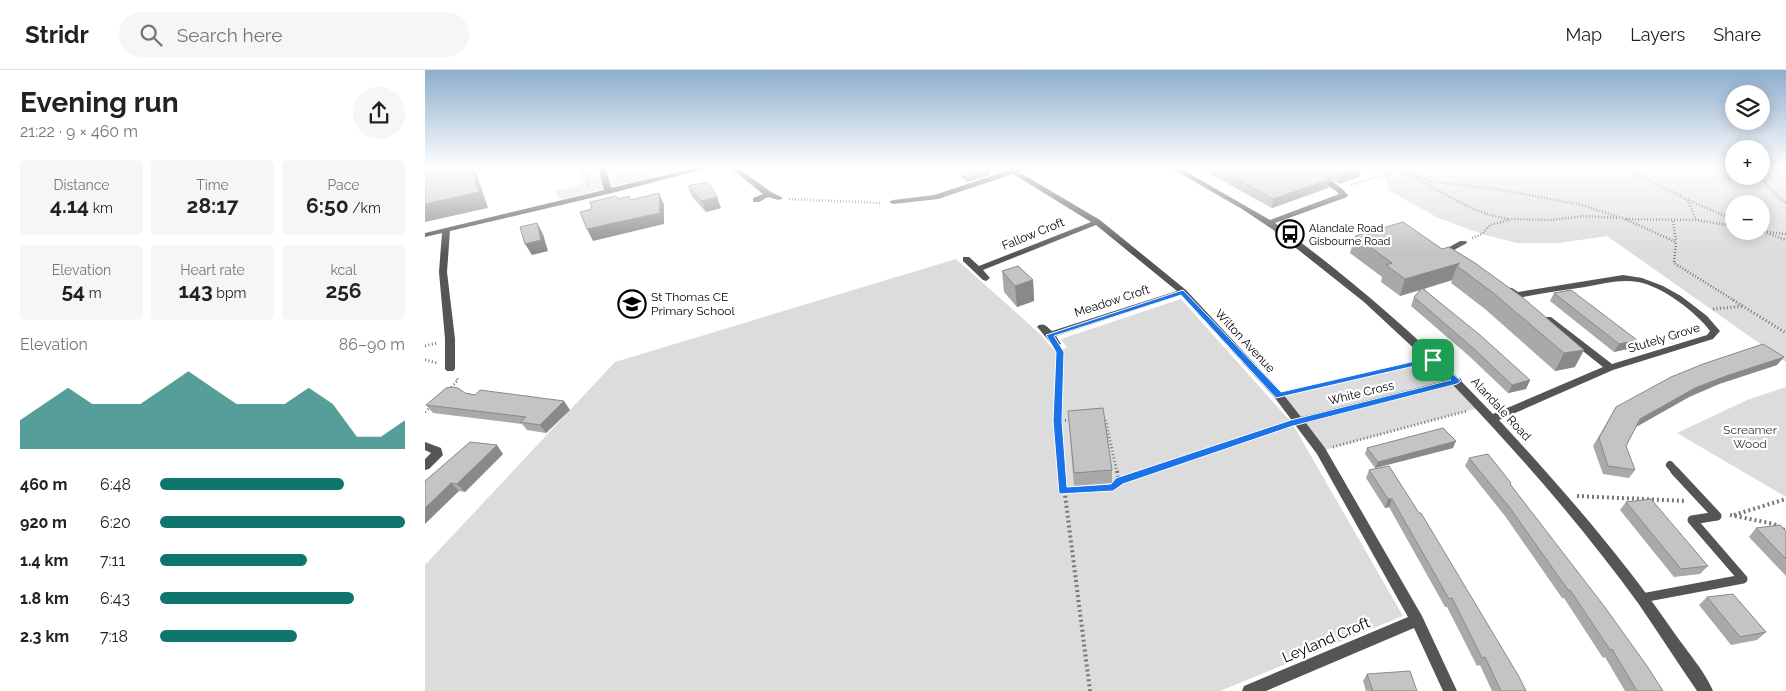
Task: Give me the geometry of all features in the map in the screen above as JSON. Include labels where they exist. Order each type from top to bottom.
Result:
[{"type":"street","points":[[425,235],[592,196]]},
{"type":"street","points":[[756,200],[764,196]]},
{"type":"street","points":[[773,196],[779,198]]},
{"type":"street","points":[[893,202],[938,196]]},
{"type":"street","name":"Wilton Avenue","points":[[1054,196],[1097,222],[1183,292],[1279,396],[1299,421],[1321,450],[1417,620],[1450,691]]},
{"type":"street","name":"Alandale Road","points":[[1224,196],[1268,222],[1364,297],[1457,381],[1493,418],[1561,495],[1642,598],[1706,691]]},
{"type":"street","points":[[1268,222],[1342,196]]},
{"type":"street","name":"Fallow Croft","points":[[979,269],[1097,222]]},
{"type":"street","points":[[446,230],[443,272],[450,339],[450,369]]},
{"type":"street","points":[[1463,243],[1443,251],[1463,260]]},
{"type":"street","points":[[966,259],[979,269],[986,278]]},
{"type":"street","name":"Stutely Grove","points":[[1493,418],[1610,368],[1710,337],[1715,330],[1707,320],[1695,311],[1655,284],[1640,279],[1623,278],[1521,298],[1502,285]]},
{"type":"street","name":"Meadow Croft","points":[[1050,335],[1183,292]]},
{"type":"street","points":[[1541,314],[1610,368]]},
{"type":"street","points":[[1042,327],[1056,344]]},
{"type":"street","name":"White Cross","points":[[1299,421],[1457,381]]},
{"type":"street","points":[[425,446],[437,451],[437,455],[425,466]]},
{"type":"street","name":"Leyland Croft","points":[[1249,691],[1417,620]]},
{"type":"lane","points":[[1670,465],[1717,516]]},
{"type":"lane","points":[[1642,598],[1743,579],[1693,520],[1717,516]]},
{"type":"path","points":[[1447,196],[1466,208],[1490,217],[1551,220],[1585,216],[1673,221],[1696,220],[1725,225]]},
{"type":"path","points":[[1535,196],[1567,202],[1625,219],[1676,242]]},
{"type":"path","points":[[1680,196],[1725,216]]},
{"type":"path","points":[[779,198],[850,203],[893,202]]},
{"type":"path","points":[[1688,200],[1696,220]]},
{"type":"path","points":[[1463,243],[1481,234],[1490,225],[1512,219]]},
{"type":"path","points":[[1673,221],[1676,242],[1674,262],[1786,332]]},
{"type":"path","points":[[1770,232],[1786,234]]},
{"type":"path","points":[[1770,234],[1786,240]]},
{"type":"path","points":[[1695,311],[1745,306]]},
{"type":"path","points":[[1056,344],[1060,352],[1058,421],[1063,491],[1090,691]]},
{"type":"path","points":[[1279,396],[1433,360]]},
{"type":"path","points":[[447,392],[458,380]]},
{"type":"path","points":[[425,412],[436,403]]},
{"type":"path","points":[[1321,450],[1482,407]]},
{"type":"path","points":[[1095,418],[1105,418],[1119,481]]},
{"type":"path","points":[[1058,421],[1076,420]]},
{"type":"path","points":[[1063,491],[1113,487],[1119,481],[1299,421]]},
{"type":"path","points":[[1561,495],[1704,501]]},
{"type":"path","points":[[1717,516],[1733,515],[1786,499]]},
{"type":"path","points":[[1733,515],[1774,524],[1786,530]]},
{"type":"green space","points":[[558,196],[576,196],[560,200]]},
{"type":"green space","points":[[1399,196],[1725,196],[1725,240],[1770,240],[1770,196],[1786,196],[1786,362],[1607,236],[1559,243],[1517,243],[1482,234],[1438,218]]},
{"type":"green space","points":[[956,259],[1040,334],[1055,351],[1067,348],[1061,339],[1181,299],[1292,423],[1403,616],[1220,691],[425,691],[425,565],[615,362]]},
{"type":"green space","points":[[1433,360],[1482,407],[1321,451],[1279,396]]},
{"type":"green space","name":"Screamer Wood","points":[[1786,387],[1786,497],[1677,433],[1747,400]]},
{"type":"building","points":[[425,196],[461,196],[425,204]]},
{"type":"building","points":[[616,196],[618,199],[629,196],[630,200],[647,196],[659,196],[660,213],[587,229],[580,212],[592,209],[590,202]]},
{"type":"building","points":[[697,196],[717,197],[702,201]]},
{"type":"building","points":[[1267,196],[1282,196],[1273,199]]},
{"type":"building","points":[[1403,222],[1442,249],[1449,247],[1475,263],[1522,297],[1584,350],[1564,353],[1492,292],[1457,266],[1460,263],[1405,279],[1386,265],[1392,263],[1355,236]]},
{"type":"building","points":[[537,223],[541,240],[525,244],[520,227]]},
{"type":"building","points":[[1018,266],[1033,280],[1015,286],[1002,271]]},
{"type":"building","points":[[1422,288],[1480,335],[1530,380],[1512,385],[1414,297]]},
{"type":"building","points":[[1571,290],[1637,340],[1619,344],[1554,293]]},
{"type":"building","points":[[1763,344],[1784,357],[1695,388],[1640,419],[1626,446],[1635,470],[1608,466],[1599,438],[1616,407],[1671,377]]},
{"type":"building","points":[[452,387],[475,395],[480,390],[564,401],[540,425],[520,422],[526,417],[426,405],[446,388]]},
{"type":"building","points":[[1103,408],[1112,470],[1074,473],[1068,411]]},
{"type":"building","points":[[1443,428],[1456,441],[1378,462],[1367,448]]},
{"type":"building","points":[[470,442],[497,445],[457,484],[451,483],[425,508],[425,481]]},
{"type":"building","points":[[1488,454],[1604,606],[1663,691],[1637,691],[1612,649],[1610,650],[1570,590],[1568,590],[1510,508],[1469,458]]},
{"type":"building","points":[[1389,466],[1419,513],[1421,513],[1526,691],[1501,691],[1485,657],[1482,658],[1452,598],[1449,599],[1392,499],[1388,499],[1369,470]]},
{"type":"building","points":[[1651,499],[1708,566],[1681,569],[1626,502]]},
{"type":"building","points":[[1780,525],[1786,531],[1786,559],[1756,528]]},
{"type":"building","points":[[1733,594],[1766,632],[1740,637],[1707,597]]},
{"type":"building","points":[[1410,671],[1417,691],[1373,691],[1367,674]]},
{"type":"place","name":"Alandale Road Gisbourne Road","points":[[1290,234]]},
{"type":"place","name":"St Thomas CE Primary School","points":[[632,304]]},
{"type":"route","points":[[1183,292],[1279,396],[1433,360],[1457,381],[1291,423],[1119,481],[1113,487],[1063,491],[1058,421],[1060,352],[1050,335],[1183,292]]}]
